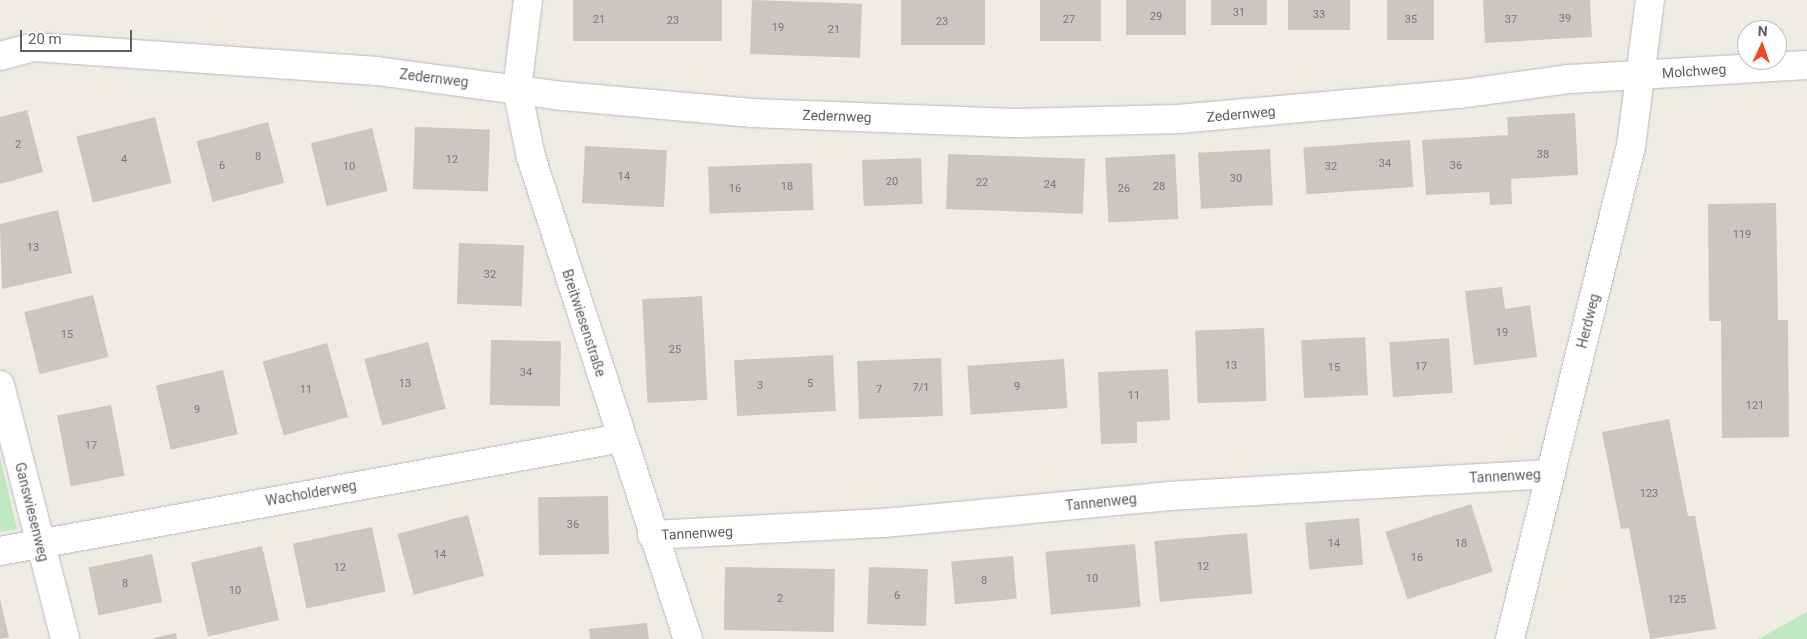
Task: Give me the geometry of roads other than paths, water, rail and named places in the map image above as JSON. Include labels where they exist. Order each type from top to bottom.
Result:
[{"type":"street","name":"Breitwiesenstraße","points":[[528,0],[517,89],[531,157],[652,535],[688,639]]},
{"type":"street","name":"Herdweg","points":[[1510,639],[1631,146],[1650,0]]},
{"type":"street","name":"Zedernweg","points":[[0,36],[34,48],[376,71],[517,89],[753,113],[1019,124],[1178,119],[1640,75]]},
{"type":"street","name":"Zedernweg","points":[[0,56],[34,48]]},
{"type":"street","name":"Molchweg","points":[[1640,75],[1807,65]]},
{"type":"street","name":"Ganswiesenweg","points":[[0,384],[65,639]]},
{"type":"street","name":"Wacholderweg","points":[[0,551],[622,438]]},
{"type":"street","name":"Tannenweg","points":[[652,535],[884,523],[1169,496],[1549,474]]}]
